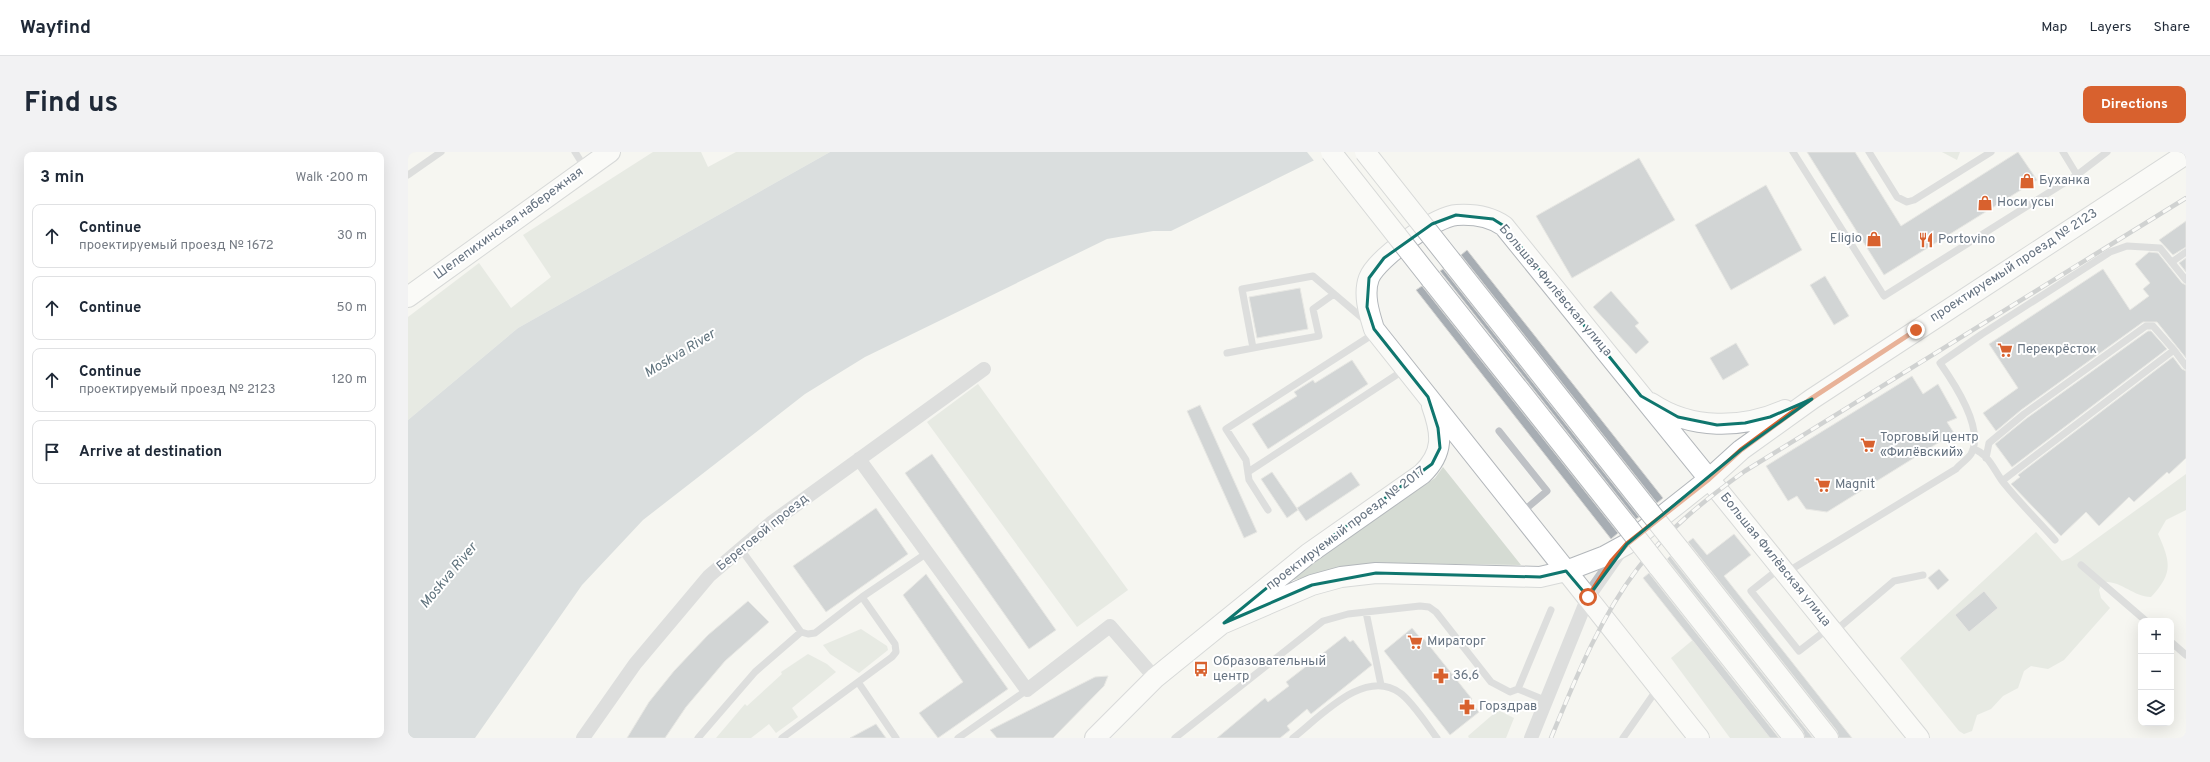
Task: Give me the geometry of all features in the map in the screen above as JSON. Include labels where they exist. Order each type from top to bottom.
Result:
[{"type":"street","name":"Шелепихинская набережная","points":[[408,297],[580,160],[610,152]]},
{"type":"street","points":[[1331,152],[1431,278],[1627,535],[1658,566],[1794,738]]},
{"type":"street","points":[[1364,152],[1828,738]]},
{"type":"street","name":"проектируемый проезд № 2123","points":[[1627,535],[1709,479],[1741,450],[1812,398],[2186,154]]},
{"type":"street","name":"Большая Филёвская улица","points":[[1699,738],[1375,330],[1367,307],[1369,278],[1384,258],[1432,224],[1456,215],[1493,218],[1504,226],[1919,738]]},
{"type":"street","name":"Береговой проезд","points":[[583,738],[635,664],[709,576],[740,548],[859,459],[984,369]]},
{"type":"street","points":[[1642,396],[1658,408],[1678,417],[1717,425],[1745,422],[1770,417],[1812,398]]},
{"type":"street","name":"проектируемый проезд № 2017","points":[[1095,738],[1155,678],[1224,624],[1308,554],[1422,474],[1432,464],[1440,448],[1438,428],[1428,397]]},
{"type":"street","points":[[859,459],[1027,690],[1110,626],[1155,678]]},
{"type":"street","points":[[1531,738],[1588,597],[1627,535]]},
{"type":"street","name":"проектируемый проезд № 2017","points":[[1224,624],[1312,585],[1341,577],[1376,573],[1540,577],[1566,571],[1605,556],[1627,535]]},
{"type":"lane","points":[[408,175],[441,152]]},
{"type":"lane","points":[[1793,152],[1884,296],[2077,175],[2107,152]]},
{"type":"lane","points":[[1868,152],[1897,197],[1907,202],[1914,200],[1991,152]]},
{"type":"lane","points":[[2063,152],[2077,175]]},
{"type":"lane","points":[[1923,575],[1894,581],[1831,630],[1799,651],[1751,591],[1956,469],[1971,454],[1975,443],[1972,425],[1965,404],[1956,386],[1940,363],[1982,334],[2110,252],[2128,246],[2160,248],[2186,280]]},
{"type":"lane","points":[[2172,262],[2186,252]]},
{"type":"lane","points":[[1253,348],[1242,290],[1313,276],[1375,330],[1226,429],[1246,460],[1249,480],[1268,510]]},
{"type":"lane","points":[[1227,353],[1319,336],[1313,309],[1334,294]]},
{"type":"lane","points":[[1986,458],[1989,443],[2024,414],[2146,326],[2153,326],[2186,366]]},
{"type":"lane","points":[[2002,481],[2174,350]]},
{"type":"lane","points":[[1248,472],[1406,369]]},
{"type":"lane","points":[[1499,431],[1547,490],[1521,514]]},
{"type":"lane","points":[[1973,449],[1979,450],[1996,469],[2002,481],[2055,540]]},
{"type":"lane","points":[[740,548],[801,632],[808,634],[815,633],[862,597],[927,553]]},
{"type":"lane","points":[[2080,565],[2142,618]]},
{"type":"lane","points":[[782,738],[892,657],[896,652],[895,644],[862,597]]},
{"type":"lane","points":[[1176,738],[1323,622],[1341,615],[1420,606],[1430,607],[1436,612],[1493,685],[1510,692],[1518,688],[1551,610]]},
{"type":"lane","points":[[1366,612],[1381,685]]},
{"type":"lane","points":[[698,738],[755,672],[801,632]]},
{"type":"lane","points":[[2174,645],[2186,655]]},
{"type":"lane","points":[[858,682],[896,738]]},
{"type":"lane","points":[[1293,738],[1355,690],[1369,686],[1381,685],[1402,693],[1437,738]]},
{"type":"lane","points":[[1518,688],[1547,701]]},
{"type":"lane","points":[[958,738],[1027,690]]},
{"type":"lane","points":[[1623,738],[1653,695]]},
{"type":"highlighted area","points":[[1456,215],[1493,219],[1504,226],[1641,396],[1678,417],[1717,425],[1745,423],[1770,417],[1812,399],[1741,450],[1627,544],[1588,597],[1566,571],[1540,577],[1376,573],[1312,585],[1224,623],[1308,554],[1432,464],[1440,448],[1438,428],[1428,397],[1374,329],[1367,307],[1369,278],[1384,258],[1432,224]]},
{"type":"shaded area","points":[[653,152],[701,152],[708,167],[736,152],[830,152],[518,328],[408,420],[408,317],[479,263],[511,308],[551,277],[523,235]]},
{"type":"shaded area","points":[[1942,152],[1960,152],[1957,160]]},
{"type":"shaded area","points":[[978,384],[1128,590],[1077,627],[927,422]]},
{"type":"shaded area","points":[[1443,467],[1521,565],[1384,563],[1346,566],[1290,581],[1345,540],[1435,478]]},
{"type":"shaded area","points":[[2186,474],[2186,510],[2166,520],[2158,534],[2168,567],[2163,581],[2151,597],[2138,594],[2109,582],[2102,582],[2099,590],[2101,598],[2110,608],[2064,660],[2048,669],[2031,666],[2024,671],[2018,688],[2003,696],[1991,709],[1977,715],[1972,731],[1964,734],[1959,731],[1900,658],[2036,532],[2062,561],[2070,558]]},
{"type":"shaded area","points":[[861,629],[887,646],[888,650],[859,673],[830,654],[823,645]]},
{"type":"shaded area","points":[[1694,639],[1772,738],[1730,738],[1671,658]]},
{"type":"shaded area","points":[[808,654],[827,664],[836,672],[792,708],[798,717],[776,733],[769,724],[751,738],[716,738],[745,704],[747,706],[782,674],[781,672]]},
{"type":"shaded area","points":[[1498,710],[1514,718],[1506,738],[1469,738],[1468,736]]},
{"type":"water","name":"Moskva River","points":[[830,152],[1331,152],[1171,231],[1153,231],[1107,239],[865,357],[805,394],[643,520],[582,585],[475,738],[408,738],[408,420],[518,328]]},
{"type":"pier","points":[[1307,152],[1333,152],[1315,162]]},
{"type":"building","points":[[1807,152],[1855,152],[1901,226],[2018,152],[2037,180],[1884,275]]},
{"type":"building","points":[[1639,158],[1675,220],[1572,278],[1536,216]]},
{"type":"building","points":[[1766,185],[1802,250],[1731,290],[1695,225]]},
{"type":"building","points":[[2186,221],[2186,247],[2173,255],[2159,240]]},
{"type":"building","points":[[1467,250],[1663,498],[1657,503],[1461,255]]},
{"type":"building","points":[[2149,252],[2158,253],[2182,283],[2186,285],[2186,358],[2157,322],[2143,322],[2021,410],[1996,431],[1983,413],[2018,388],[1989,344],[2103,269],[2130,310],[2149,296],[2143,289],[2150,283],[2135,264]]},
{"type":"building","points":[[2186,258],[2186,272],[2179,263]]},
{"type":"building","points":[[1443,269],[1639,517],[1636,519],[1440,271]]},
{"type":"building","points":[[1825,276],[1849,316],[1834,325],[1810,285]]},
{"type":"building","points":[[1422,286],[1618,533],[1611,539],[1416,290]]},
{"type":"building","points":[[1300,288],[1308,329],[1257,338],[1249,297]]},
{"type":"building","points":[[1611,291],[1639,323],[1635,326],[1649,342],[1636,354],[1593,307]]},
{"type":"building","points":[[2148,331],[2151,331],[2167,349],[2012,467],[1995,444],[2027,418]]},
{"type":"building","points":[[1736,343],[1749,365],[1723,380],[1710,358]]},
{"type":"building","points":[[2173,357],[2182,369],[2186,371],[2186,458],[2169,474],[2167,472],[2134,502],[2129,497],[2099,526],[2086,512],[2061,536],[2011,484],[2020,477],[2018,475]]},
{"type":"building","points":[[1352,360],[1368,384],[1268,449],[1252,424],[1297,396],[1294,392],[1313,380],[1315,383]]},
{"type":"building","name":"Торговый центр «Филёвский»","points":[[1912,376],[1923,394],[1938,384],[1957,418],[1947,422],[1954,433],[1827,512],[1806,509],[1797,496],[1788,501],[1766,466]]},
{"type":"building","points":[[1200,405],[1257,532],[1244,538],[1187,411]]},
{"type":"building","points":[[932,454],[1056,630],[1029,649],[905,473]]},
{"type":"building","points":[[1272,472],[1298,510],[1287,518],[1261,479]]},
{"type":"building","points":[[1351,472],[1360,485],[1306,521],[1297,508]]},
{"type":"building","points":[[876,508],[908,554],[826,612],[793,566]]},
{"type":"building","points":[[1734,534],[1751,555],[1724,576],[1852,738],[1839,738],[1837,731],[1688,542],[1693,538],[1707,555]]},
{"type":"building","points":[[1670,556],[1813,738],[1805,738],[1803,731],[1667,559]]},
{"type":"building","points":[[1939,569],[1949,580],[1938,590],[1928,578]]},
{"type":"building","points":[[1649,573],[1779,738],[1770,738],[1643,578]]},
{"type":"building","points":[[926,574],[1008,689],[938,738],[919,713],[963,682],[903,595]]},
{"type":"building","points":[[1984,591],[1998,608],[1969,632],[1955,615]]},
{"type":"building","points":[[748,601],[769,622],[725,661],[686,707],[665,738],[627,738],[649,702],[674,671],[708,635]]},
{"type":"building","points":[[1412,628],[1422,640],[1424,639],[1472,699],[1469,700],[1479,712],[1450,735],[1384,651]]},
{"type":"building","points":[[1345,636],[1350,642],[1353,640],[1372,665],[1311,714],[1307,709],[1287,726],[1290,730],[1280,738],[1217,738],[1265,698],[1268,702],[1289,686],[1286,682]]},
{"type":"building","points":[[1108,676],[1104,686],[1053,738],[997,738],[990,730],[1095,677]]},
{"type":"building","points":[[876,724],[886,738],[850,738]]},
{"type":"railway","points":[[1551,738],[1589,650],[1611,608],[1649,554],[1688,516],[1745,471],[2186,198]]},
{"type":"place","name":"Буханка","points":[[2027,181]]},
{"type":"place","name":"Носи усы","points":[[1985,203]]},
{"type":"place","name":"Eligio","points":[[1874,239]]},
{"type":"place","name":"Portovino","points":[[1926,240]]},
{"type":"place","name":"Перекрёсток","points":[[2005,350]]},
{"type":"place","name":"Торговый центр «Филёвский»","points":[[1868,445]]},
{"type":"place","name":"Magnit","points":[[1823,485]]},
{"type":"place","name":"Мираторг","points":[[1415,642]]},
{"type":"place","name":"Образовательный центр","points":[[1201,669]]},
{"type":"place","name":"36,6","points":[[1441,676]]},
{"type":"place","name":"Горздрав","points":[[1467,707]]},
{"type":"route","points":[[1588,597],[1611,562],[1627,544],[1709,479],[1741,450],[1812,398],[1916,330]]}]
